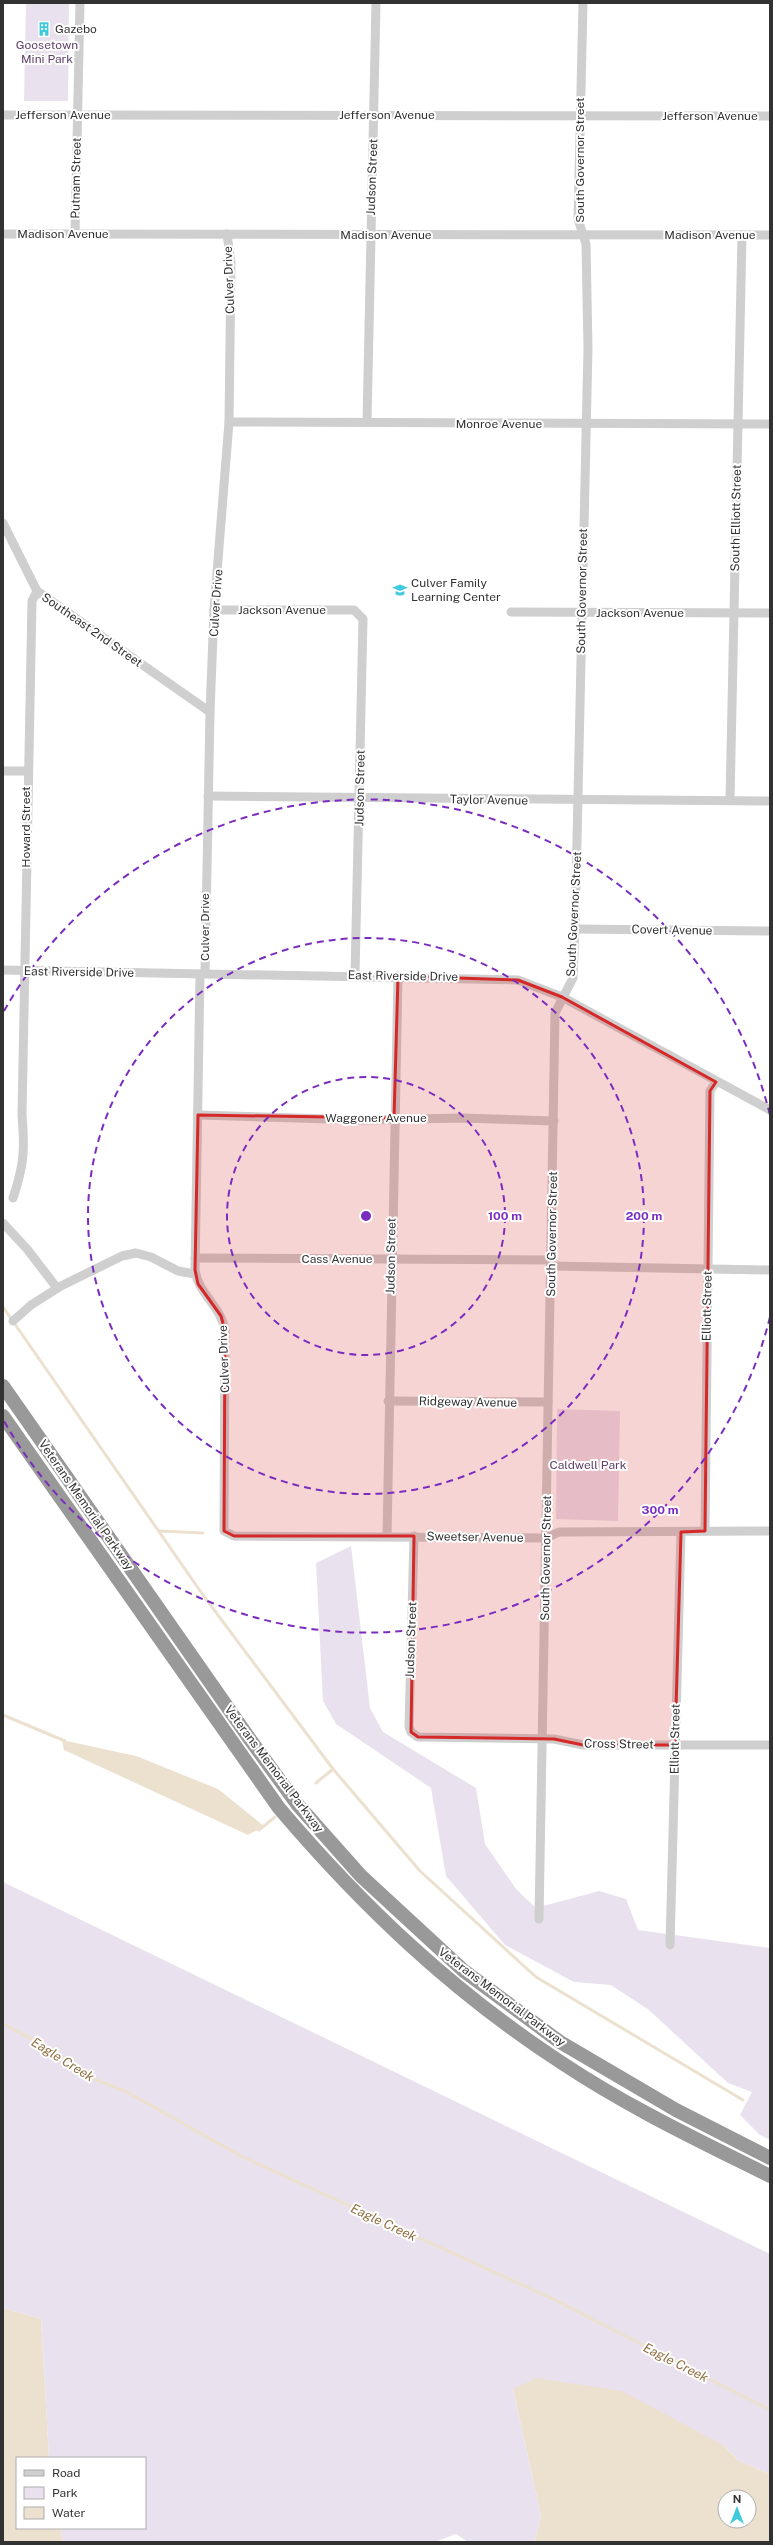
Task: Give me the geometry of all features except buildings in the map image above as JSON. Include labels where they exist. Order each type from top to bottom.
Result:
[{"type":"highway","name":"Veterans Memorial Parkway","points":[[3,1386],[249,1738],[297,1804],[361,1876],[464,1971],[560,2042],[642,2091],[770,2158]]},
{"type":"highway","name":"Veterans Memorial Parkway","points":[[3,1416],[278,1808],[310,1846],[370,1910],[445,1977],[514,2031],[563,2064],[651,2116],[770,2176]]},
{"type":"street","name":"Putnam Street","points":[[75,234],[80,3]]},
{"type":"street","name":"Judson Street","points":[[367,422],[376,3]]},
{"type":"street","name":"South Governor Street","points":[[539,1919],[555,1013],[573,978],[578,800],[585,424],[588,348],[586,244],[578,219],[582,3]]},
{"type":"street","name":"Jefferson Avenue","points":[[3,115],[770,116]]},
{"type":"street","name":"Madison Avenue","points":[[3,234],[770,236]]},
{"type":"street","name":"Culver Drive","points":[[223,1512],[225,1331],[221,1316],[198,1284],[195,1274],[195,1258],[202,974],[214,610],[229,422],[231,263],[227,234]]},
{"type":"street","name":"South Elliott Street","points":[[730,800],[742,235]]},
{"type":"street","name":"Monroe Avenue","points":[[229,422],[770,424]]},
{"type":"street","name":"Southeast 2nd Street","points":[[3,523],[37,591],[210,712]]},
{"type":"street","name":"Howard Street","points":[[13,1198],[23,1167],[25,1149],[22,1116],[22,1064],[25,971],[27,771],[32,601],[37,591]]},
{"type":"street","name":"Jackson Avenue","points":[[214,610],[349,610]]},
{"type":"street","name":"Judson Street","points":[[349,610],[358,612],[363,619],[355,975]]},
{"type":"street","name":"Jackson Avenue","points":[[511,612],[770,613]]},
{"type":"street","points":[[3,771],[27,771]]},
{"type":"street","name":"Taylor Avenue","points":[[208,796],[359,799],[770,801]]},
{"type":"street","name":"Covert Avenue","points":[[575,929],[770,931]]},
{"type":"street","name":"East Riverside Drive","points":[[3,970],[355,975],[518,980],[562,997],[770,1110]]},
{"type":"street","name":"Judson Street","points":[[387,1536],[388,1401],[398,976]]},
{"type":"street","name":"Elliott Street","points":[[705,1531],[710,1091],[716,1082]]},
{"type":"street","name":"Waggoner Avenue","points":[[198,1115],[333,1119],[394,1118],[554,1121]]},
{"type":"street","points":[[3,1223],[27,1249],[57,1288]]},
{"type":"street","points":[[13,1322],[31,1305],[57,1288],[122,1256],[136,1253],[151,1257],[178,1271],[195,1274]]},
{"type":"street","name":"Cass Avenue","points":[[195,1258],[392,1259],[770,1270]]},
{"type":"street","name":"Ridgeway Avenue","points":[[388,1401],[548,1402]]},
{"type":"street","name":"Sweetser Avenue","points":[[223,1512],[224,1531],[234,1536],[546,1538],[559,1532],[770,1531]]},
{"type":"street","name":"Elliott Street","points":[[670,1945],[680,1532]]},
{"type":"street","name":"Judson Street","points":[[414,1536],[409,1727],[411,1732],[420,1737]]},
{"type":"street","name":"Cross Street","points":[[420,1737],[554,1739],[583,1745],[770,1745]]},
{"type":"highlighted area","points":[[398,976],[518,980],[562,997],[716,1082],[710,1091],[705,1531],[681,1532],[675,1745],[583,1745],[554,1739],[434,1738],[418,1737],[411,1732],[414,1536],[234,1536],[224,1531],[225,1331],[221,1316],[198,1284],[195,1270],[198,1115],[394,1118]]},
{"type":"green space","name":"Goosetown Mini Park","points":[[26,3],[69,3],[68,101],[24,101]]},
{"type":"green space","name":"Caldwell Park","points":[[557,1409],[620,1411],[618,1521],[556,1519]]},
{"type":"green space","points":[[351,1546],[370,1708],[383,1732],[476,1788],[485,1844],[516,1889],[536,1908],[599,1891],[626,1899],[638,1930],[770,1948],[770,2140],[760,2135],[740,2115],[752,2092],[728,2083],[649,2010],[611,1985],[574,1982],[505,1945],[446,1876],[431,1788],[336,1724],[323,1701],[316,1563]]},
{"type":"green space","points":[[3,1882],[770,2254],[770,2474],[739,2461],[723,2445],[513,2389],[541,2516],[535,2542],[468,2542],[456,2534],[435,2542],[63,2542],[60,2529],[146,2529],[146,2457],[49,2457],[41,2319],[3,2308]]},
{"type":"water","points":[[62,1740],[136,1756],[218,1789],[264,1826],[248,1835],[64,1750]]},
{"type":"water","points":[[3,2308],[41,2319],[49,2457],[16,2457],[16,2529],[60,2529],[63,2542],[3,2542]]},
{"type":"water","points":[[536,2378],[622,2391],[723,2445],[739,2461],[770,2474],[770,2542],[535,2542],[541,2516],[513,2389]]},
{"type":"waterway","points":[[3,1307],[203,1595],[333,1769],[420,1871],[536,1977],[743,2100]]},
{"type":"waterway","points":[[159,1531],[203,1533]]},
{"type":"waterway","points":[[3,1715],[65,1741]]},
{"type":"waterway","points":[[316,1783],[333,1769]]},
{"type":"waterway","points":[[255,1828],[259,1830],[275,1817]]},
{"type":"waterway","name":"Eagle Creek","points":[[3,2024],[51,2049],[91,2078],[125,2091],[243,2157],[553,2299],[770,2410]]},
{"type":"place","name":"Gazebo","points":[[44,29]]},
{"type":"place","name":"Culver Family Learning Center","points":[[400,590]]}]
